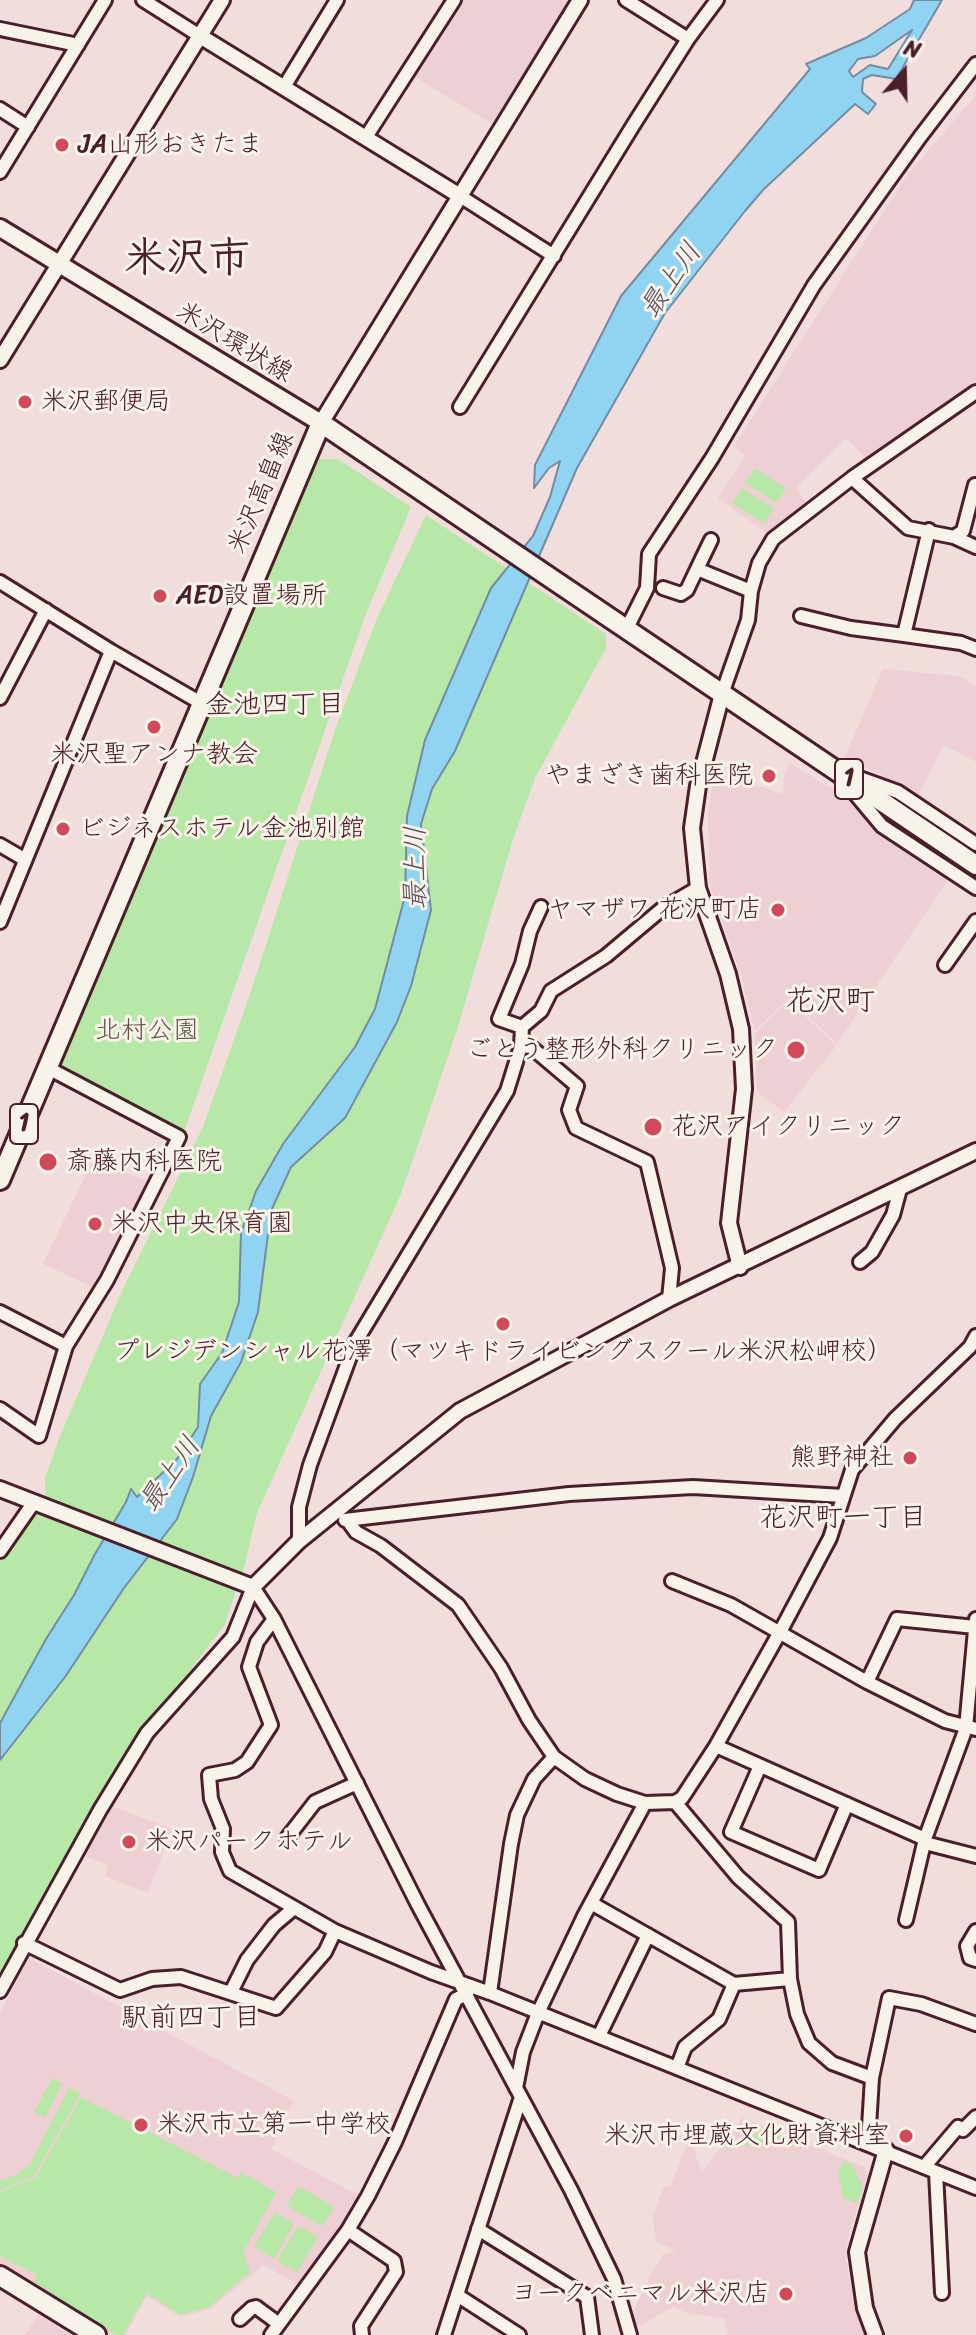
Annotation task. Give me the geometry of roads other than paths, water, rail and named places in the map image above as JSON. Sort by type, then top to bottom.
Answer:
[{"type":"main road","name":"米沢環状線","points":[[0,228],[321,423]]},
{"type":"main road","name":"米沢高畠線","points":[[0,1180],[321,423],[976,865]]},
{"type":"main road","points":[[0,2276],[96,2335]]},
{"type":"street","points":[[0,172],[105,0]]},
{"type":"street","points":[[143,0],[554,256]]},
{"type":"street","points":[[0,360],[222,0]]},
{"type":"street","points":[[284,87],[337,0]]},
{"type":"street","points":[[366,137],[454,0]]},
{"type":"street","points":[[321,423],[580,0]]},
{"type":"street","points":[[626,0],[688,39]]},
{"type":"street","points":[[460,407],[688,39],[717,0]]},
{"type":"street","points":[[0,29],[78,45]]},
{"type":"street","points":[[619,626],[647,588],[649,554],[712,458],[814,285],[976,64]]},
{"type":"street","points":[[0,109],[28,127]]},
{"type":"street","points":[[740,1267],[729,1223],[744,1089],[741,1029],[728,974],[698,888],[692,828],[698,786],[722,694],[748,620],[751,591],[759,563],[773,539],[852,478],[976,392]]},
{"type":"street","points":[[852,478],[908,528],[929,530],[976,547]]},
{"type":"street","points":[[954,537],[963,531],[975,485]]},
{"type":"street","points":[[904,635],[929,530]]},
{"type":"street","points":[[663,588],[681,594],[687,590],[711,540]]},
{"type":"street","points":[[697,569],[751,591]]},
{"type":"street","points":[[0,582],[201,703]]},
{"type":"street","points":[[0,698],[46,610]]},
{"type":"street","points":[[801,616],[851,628],[961,643],[976,649]]},
{"type":"street","points":[[0,922],[111,651]]},
{"type":"street","points":[[836,771],[898,792],[976,844]]},
{"type":"street","points":[[836,771],[882,826],[976,888]]},
{"type":"street","points":[[0,845],[24,859]]},
{"type":"street","points":[[299,1541],[299,1507],[310,1465],[355,1343],[507,1091],[521,1046],[522,1027],[541,1011],[551,991],[606,956],[662,909],[698,888]]},
{"type":"street","points":[[522,1027],[499,1019],[541,907]]},
{"type":"street","points":[[945,965],[976,921]]},
{"type":"street","points":[[521,1046],[531,1047],[577,1086],[569,1110],[576,1128],[647,1162],[672,1268],[669,1299]]},
{"type":"street","points":[[0,1409],[39,1436],[66,1346],[107,1280],[179,1137],[48,1068]]},
{"type":"street","points":[[0,1991],[24,1943],[147,1733],[233,1637],[253,1587],[299,1541],[460,1411],[669,1299],[976,1151]]},
{"type":"street","points":[[860,1262],[872,1252],[893,1215],[900,1189]]},
{"type":"street","points":[[0,1312],[66,1346]]},
{"type":"street","points":[[348,1521],[356,1532],[381,1546],[458,1605],[486,1643],[529,1720],[554,1757],[585,1779],[645,1803],[675,1802],[682,1798],[716,1746],[780,1632],[830,1538],[852,1470],[895,1419],[970,1347],[976,1336]]},
{"type":"street","points":[[330,1516],[348,1521],[569,1494],[693,1487],[843,1496]]},
{"type":"street","points":[[0,1489],[253,1587],[274,1619],[418,1905],[571,2190],[614,2279],[630,2335]]},
{"type":"street","points":[[0,1551],[34,1502]]},
{"type":"street","points":[[672,1581],[705,1593],[945,1721],[971,1728]]},
{"type":"street","points":[[274,1619],[257,1642],[249,1667],[271,1725],[247,1762],[235,1770],[209,1775],[211,1799],[223,1829],[222,1852],[230,1871],[335,1931],[464,1988],[490,1993],[976,2188]]},
{"type":"street","points":[[867,1682],[897,1619],[975,1627]]},
{"type":"street","points":[[906,1920],[925,1841],[971,1728],[976,1619]]},
{"type":"street","points":[[716,1746],[925,1841],[976,1856]]},
{"type":"street","points":[[490,1993],[517,1815],[534,1779],[554,1757]]},
{"type":"street","points":[[760,1766],[731,1832],[819,1870],[847,1804]]},
{"type":"street","points":[[287,1838],[315,1802],[357,1783]]},
{"type":"street","points":[[675,1802],[738,1877],[788,1922],[790,1979],[797,2014],[809,2043],[832,2063],[872,2078]]},
{"type":"street","points":[[444,2335],[518,2093],[523,2052],[538,2013],[591,1903],[645,1803]]},
{"type":"street","points":[[591,1903],[734,1984],[790,1979]]},
{"type":"street","points":[[231,1992],[247,1960],[274,1925],[293,1909]]},
{"type":"street","points":[[24,1943],[120,1990],[152,1979],[181,1977],[276,2008],[325,1952],[335,1931]]},
{"type":"street","points":[[976,1931],[967,1946],[970,1958],[976,1960]]},
{"type":"street","points":[[599,2036],[648,1935]]},
{"type":"street","points":[[677,2068],[685,2047],[719,2019],[734,1984]]},
{"type":"street","points":[[240,2319],[256,2307],[275,2330],[348,2230],[395,2142],[456,1999],[464,1988]]},
{"type":"street","points":[[868,2143],[872,2078],[889,1998],[921,2004],[976,2023]]},
{"type":"street","points":[[942,2293],[930,2170],[958,2127],[963,2130],[976,2117]]},
{"type":"street","points":[[875,2335],[865,2308],[857,2252],[886,2150]]},
{"type":"street","points":[[478,2229],[587,2297],[592,2335]]},
{"type":"street","points":[[348,2230],[394,2261],[396,2272],[361,2326],[362,2335]]},
{"type":"street","points":[[457,2295],[519,2335]]},
{"type":"water","name":"最上川","points":[[914,0],[942,0],[896,79],[872,75],[863,79],[862,92],[876,104],[868,114],[855,104],[763,190],[665,313],[577,468],[455,751],[432,789],[421,824],[431,910],[411,986],[397,1022],[345,1118],[291,1167],[271,1211],[258,1312],[241,1362],[211,1416],[177,1519],[124,1588],[65,1677],[0,1760],[0,1723],[131,1489],[137,1497],[177,1459],[198,1427],[200,1384],[222,1353],[239,1302],[241,1233],[256,1191],[283,1144],[355,1047],[375,1009],[405,896],[407,816],[425,740],[491,588],[533,536],[550,497],[560,461],[549,468],[534,488],[535,465],[621,296],[810,69],[806,64],[866,38],[910,9]],"holes":[[[912,30],[888,69],[870,65],[853,77],[849,71],[858,59],[875,56]]]},
{"type":"place","name":"JA山形おきたま","points":[[62,145]]},
{"type":"place","name":"米沢郵便局","points":[[25,402]]},
{"type":"place","name":"AED設置場所","points":[[160,596]]},
{"type":"place","name":"米沢聖アンナ教会","points":[[154,727]]},
{"type":"place","name":"やまざき歯科医院","points":[[769,776]]},
{"type":"place","name":"ビジネスホテル金池別館","points":[[63,829]]},
{"type":"place","name":"ヤマザワ 花沢町店","points":[[778,910]]},
{"type":"place","name":"ごとう整形外科クリニック","points":[[796,1050]]},
{"type":"place","name":"花沢アイクリニック","points":[[653,1127]]},
{"type":"place","name":"斎藤内科医院","points":[[48,1162]]},
{"type":"place","name":"米沢中央保育園","points":[[95,1224]]},
{"type":"place","name":"プレジデンシャル花澤（マツキドライビングスクール米沢松岬校）","points":[[503,1324]]},
{"type":"place","name":"熊野神社","points":[[910,1458]]},
{"type":"place","name":"米沢パークホテル","points":[[129,1842]]},
{"type":"place","name":"米沢市立第一中学校","points":[[141,2125]]},
{"type":"place","name":"米沢市埋蔵文化財資料室","points":[[906,2136]]},
{"type":"place","name":"ヨークベニマル米沢店","points":[[786,2294]]},
{"type":"district","name":"米沢市","points":[[187,260]]},
{"type":"district","name":"金池四丁目","points":[[275,706]]},
{"type":"district","name":"花沢町","points":[[830,1002]]},
{"type":"district","name":"花沢町一丁目","points":[[843,1519]]},
{"type":"district","name":"駅前四丁目","points":[[191,2019]]},
{"type":"park label","name":"北村公園","points":[[147,1031]]}]
